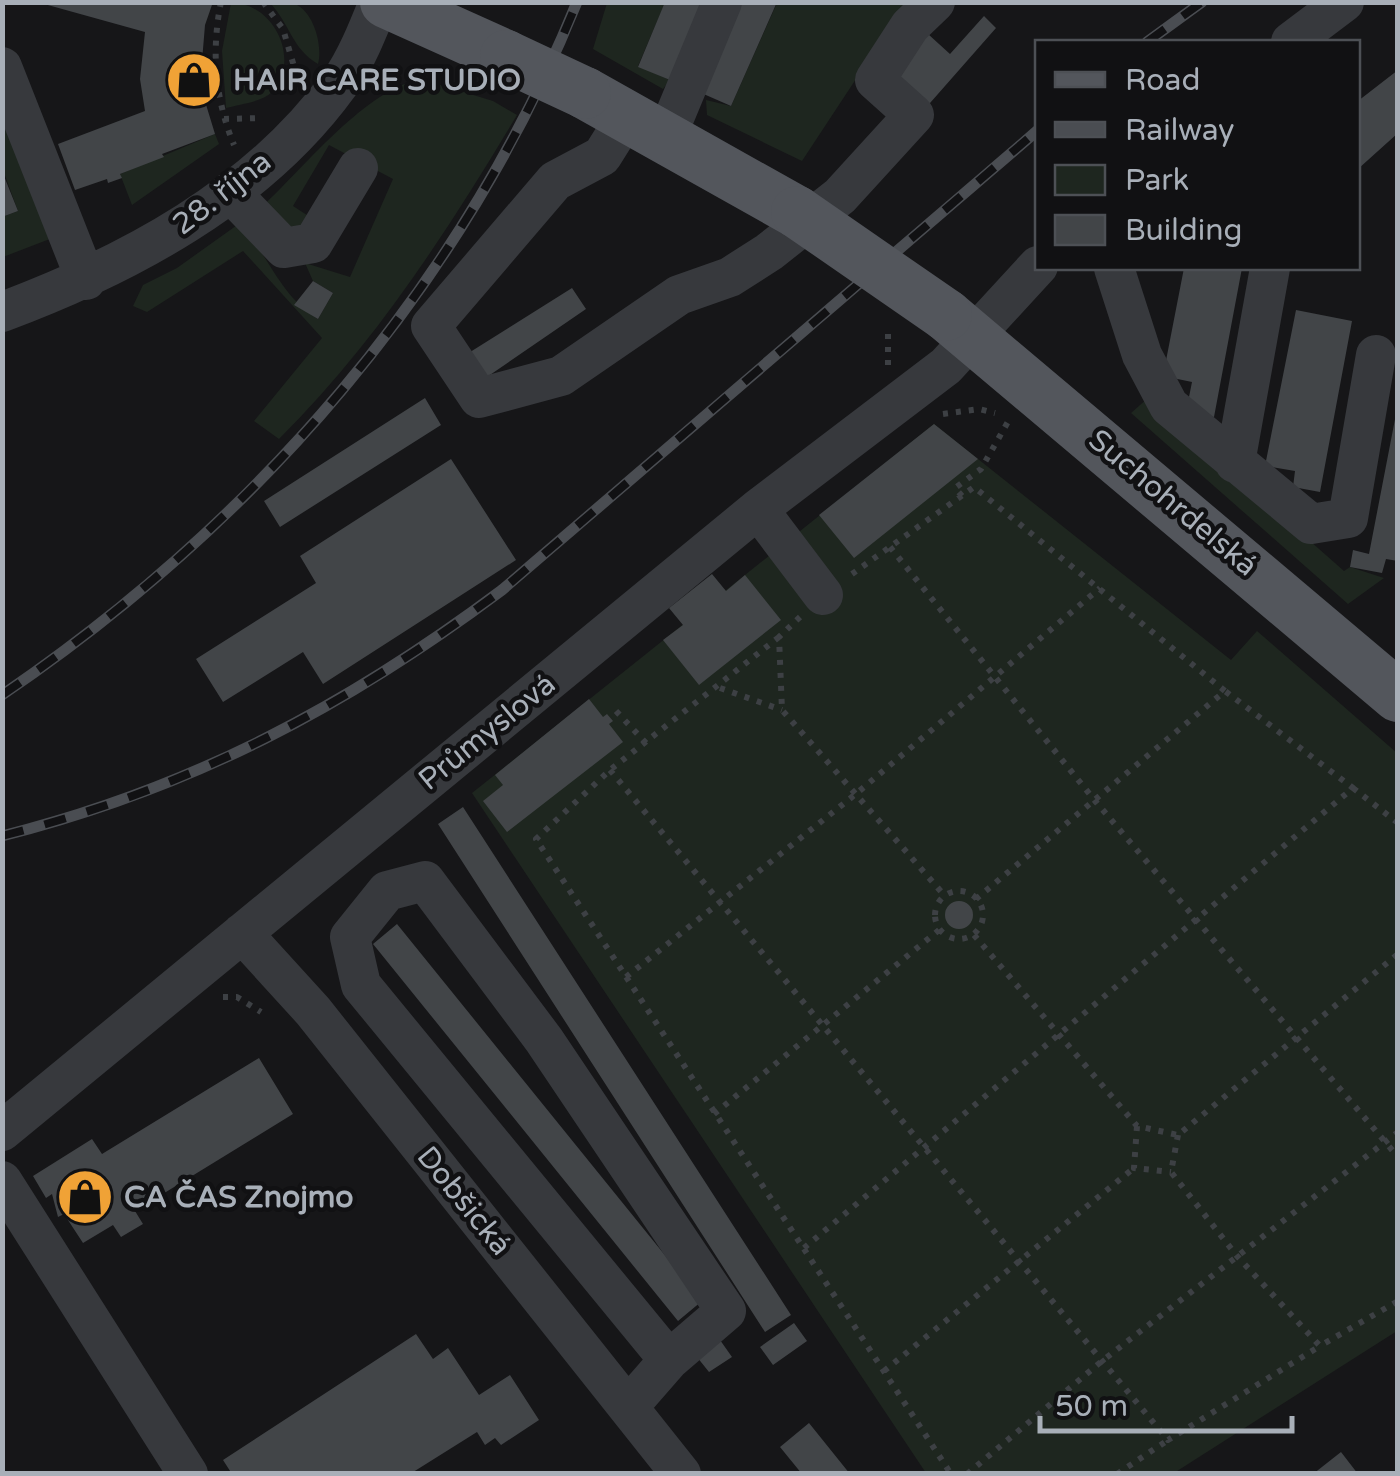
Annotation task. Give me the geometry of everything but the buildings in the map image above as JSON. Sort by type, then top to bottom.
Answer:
[{"type":"main road","name":"Suchohrdelská","points":[[383,2],[440,14],[506,56],[626,116],[798,212],[960,326],[1398,696]]},
{"type":"street","name":"28. října","points":[[2,312],[86,280],[161,240],[225,174],[288,141],[340,84],[383,2]]},
{"type":"street","points":[[722,2],[626,116],[602,156],[555,182],[431,326],[478,398],[561,376],[679,295],[730,276],[769,252],[840,196],[914,115],[875,80],[910,26],[935,2]]},
{"type":"street","points":[[1294,40],[1344,2]]},
{"type":"street","points":[[2,68],[86,280]]},
{"type":"street","points":[[225,174],[284,248],[313,243],[358,168]]},
{"type":"street","name":"Průmyslová","points":[[2,1132],[758,509],[946,366],[960,326],[1035,268]]},
{"type":"street","points":[[1115,270],[1142,355],[1168,406],[1312,524],[1348,518],[1376,355]]},
{"type":"street","points":[[1235,462],[1270,270]]},
{"type":"street","points":[[758,509],[823,595]]},
{"type":"street","points":[[628,1406],[669,1360],[726,1311],[544,1040],[425,881],[387,891],[350,937],[361,985],[669,1360]]},
{"type":"street","name":"Dobšická","points":[[242,933],[313,1011],[681,1474]]},
{"type":"street","points":[[2,1181],[188,1474]]},
{"type":"path","points":[[222,2],[215,67],[224,120],[234,146]]},
{"type":"path","points":[[262,2],[283,29],[298,81],[285,96]]},
{"type":"path","points":[[374,92],[407,74],[442,76]]},
{"type":"path","points":[[253,129],[272,110]]},
{"type":"path","points":[[224,120],[264,118]]},
{"type":"path","points":[[225,174],[234,146],[243,139]]},
{"type":"path","points":[[927,424],[940,414],[979,409],[1010,417]]},
{"type":"path","points":[[950,1474],[536,839],[610,770],[719,688],[823,595],[974,487],[1398,824]]},
{"type":"path","points":[[890,547],[1096,802],[1398,1157]]},
{"type":"path","points":[[626,977],[996,678],[1100,588]]},
{"type":"path","points":[[779,637],[782,710]]},
{"type":"path","points":[[719,688],[782,710],[944,896]]},
{"type":"path","points":[[976,898],[1226,690]]},
{"type":"path","points":[[616,712],[646,744]]},
{"type":"path","points":[[610,770],[1168,1440]]},
{"type":"path","points":[[804,1248],[1353,788]]},
{"type":"path","points":[[961,891],[976,898],[982,921],[974,935],[955,940],[939,930],[935,912],[944,896],[961,891]]},
{"type":"path","points":[[714,1114],[939,930]]},
{"type":"path","points":[[974,935],[1137,1126],[1178,1134]]},
{"type":"path","points":[[1171,1172],[1178,1134],[1398,954]]},
{"type":"path","points":[[214,997],[237,998],[272,1019]]},
{"type":"path","points":[[1134,1168],[1137,1126]]},
{"type":"path","points":[[968,1474],[1102,1360],[1398,1132]]},
{"type":"path","points":[[884,1371],[1134,1168],[1171,1172],[1237,1256],[1320,1346]]},
{"type":"path","points":[[1117,1474],[1320,1346],[1398,1302]]},
{"type":"green space","points":[[231,3],[246,5],[270,22],[283,49],[284,64],[281,79],[272,92],[226,108],[222,51]]},
{"type":"green space","points":[[270,3],[292,3],[307,14],[318,39],[318,64],[302,51]]},
{"type":"green space","points":[[607,3],[665,3],[638,66],[670,80],[663,89],[593,49]]},
{"type":"green space","points":[[777,3],[906,3],[802,161],[707,115],[706,100],[731,106]]},
{"type":"green space","points":[[421,79],[493,101],[517,115],[464,201],[378,325],[279,439],[254,421],[322,338],[243,251],[147,312],[133,306],[143,285],[177,268],[240,223],[284,287],[318,319],[333,293],[313,281],[305,263],[350,277],[393,179],[329,145],[293,206],[313,219],[292,230],[266,203],[359,113],[400,86]]},
{"type":"green space","points":[[3,95],[55,237],[3,257],[2,217],[18,211],[3,170]]},
{"type":"green space","points":[[215,134],[219,144],[132,205],[120,174]]},
{"type":"green space","points":[[1148,398],[1344,571],[1350,567],[1384,578],[1348,604],[1131,413]]},
{"type":"green space","points":[[934,424],[1231,660],[1257,631],[1397,753],[1397,1331],[1174,1473],[926,1473],[472,793]]},
{"type":"railway","points":[[2,695],[95,627],[183,554],[265,475],[341,391],[411,301],[474,207],[529,107],[577,2]]},
{"type":"railway","points":[[1150,40],[1202,2]]},
{"type":"railway","points":[[2,836],[138,794],[203,768],[326,706],[444,632],[502,590],[1035,133]]},
{"type":"place","name":"HAIR CARE STUDIO","points":[[194,80]]},
{"type":"place","name":"CA ČAS Znojmo","points":[[85,1197]]}]
